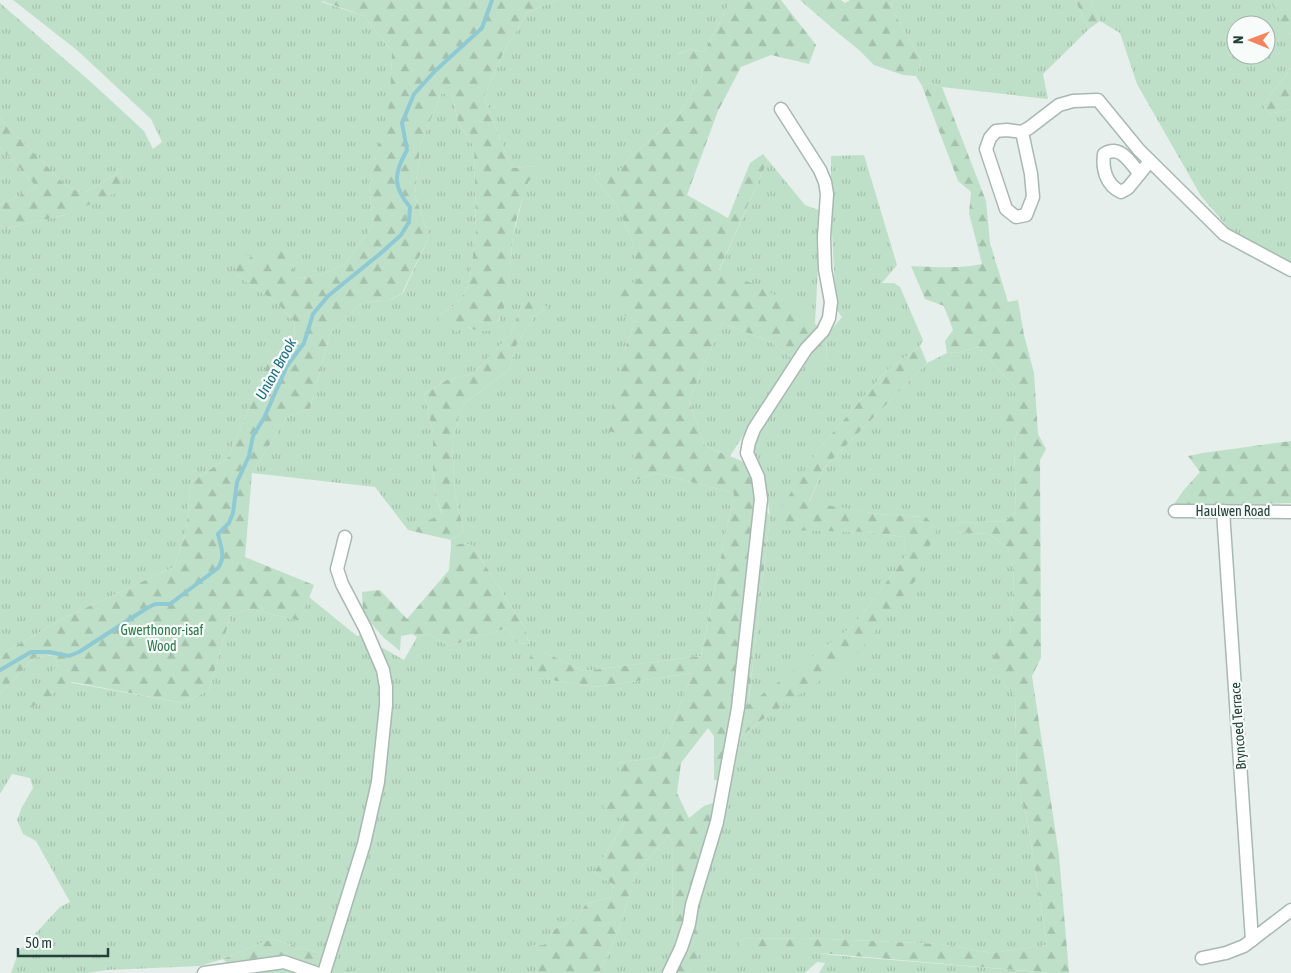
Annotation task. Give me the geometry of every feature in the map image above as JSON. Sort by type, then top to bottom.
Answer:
[{"type":"street","points":[[1022,132],[1031,174],[1033,197],[1026,215],[1016,217],[1006,209],[986,149],[990,138],[996,131],[1022,132],[1059,105],[1073,101],[1098,100],[1150,161],[1224,234],[1291,270]]},
{"type":"street","points":[[669,973],[681,948],[689,924],[692,905],[717,822],[738,708],[761,499],[758,477],[747,453],[749,442],[754,429],[806,349],[823,331],[829,318],[831,302],[825,269],[824,237],[827,194],[825,182],[820,170],[781,109]]},
{"type":"street","points":[[1139,173],[1150,161]]},
{"type":"street","name":"Haulwen Road","points":[[1175,511],[1291,512]]},
{"type":"street","name":"Bryncoed Terrace","points":[[1223,511],[1252,940]]},
{"type":"street","points":[[324,973],[364,844],[376,791],[386,705],[386,687],[383,670],[365,628],[336,570],[345,536]]},
{"type":"street","points":[[1202,958],[1226,953],[1244,946],[1291,910]]},
{"type":"street","points":[[204,973],[284,962],[316,973]]},
{"type":"green space","points":[[13,0],[322,0],[322,2],[364,16],[392,52],[391,101],[369,184],[373,225],[345,264],[323,274],[296,279],[266,269],[237,275],[277,303],[294,321],[295,338],[270,357],[228,458],[191,482],[186,532],[174,567],[66,617],[7,651],[0,658],[0,226],[7,228],[65,215],[125,169],[84,193],[66,186],[0,118],[0,3],[144,131],[153,149],[162,142],[151,119],[78,51]]},
{"type":"green space","name":"Gwerthonor-isaf Wood","points":[[322,0],[557,0],[528,12],[504,51],[484,96],[509,163],[513,168],[536,166],[537,176],[529,181],[518,216],[513,237],[508,287],[503,310],[491,331],[477,331],[468,327],[456,332],[439,323],[438,316],[457,304],[469,285],[476,231],[474,147],[458,122],[452,94],[441,94],[420,146],[415,195],[429,237],[402,293],[388,301],[363,302],[330,333],[310,409],[287,417],[252,473],[245,557],[314,585],[300,621],[251,609],[231,614],[209,690],[183,703],[72,682],[30,708],[30,701],[35,690],[43,679],[58,666],[54,655],[35,657],[0,694],[0,658],[7,651],[66,617],[174,567],[186,532],[191,482],[228,458],[270,357],[295,338],[294,321],[277,303],[237,275],[232,258],[238,253],[249,255],[266,269],[266,250],[287,249],[296,279],[323,274],[345,264],[373,225],[369,184],[390,101],[392,52],[364,16]]},
{"type":"green space","points":[[557,0],[731,0],[704,52],[690,49],[678,54],[702,67],[703,74],[679,115],[629,158],[619,172],[602,172],[593,177],[616,204],[631,237],[641,278],[636,319],[623,354],[633,436],[633,481],[656,473],[734,493],[701,656],[584,671],[542,651],[538,678],[596,687],[693,673],[659,757],[619,763],[625,821],[594,873],[613,884],[611,897],[586,904],[576,919],[555,929],[544,945],[530,946],[538,973],[354,973],[333,962],[381,791],[380,650],[383,648],[404,660],[417,637],[428,634],[449,646],[507,628],[517,643],[529,644],[525,628],[473,546],[464,543],[451,546],[451,540],[464,531],[455,495],[452,442],[462,405],[509,370],[517,344],[534,317],[547,307],[523,302],[510,335],[474,373],[447,380],[424,394],[433,432],[435,494],[442,515],[408,530],[375,487],[252,473],[287,417],[310,409],[330,333],[363,302],[388,301],[403,293],[429,237],[415,195],[420,146],[441,94],[452,94],[458,122],[474,147],[476,231],[469,285],[457,304],[438,316],[477,331],[499,321],[508,288],[513,236],[524,193],[536,166],[513,168],[509,163],[484,96],[504,51],[528,12]]},
{"type":"green space","points":[[731,0],[781,0],[816,45],[809,64],[771,55],[741,67],[718,111],[687,195],[728,218],[750,163],[763,154],[768,160],[719,270],[756,285],[803,310],[826,336],[827,357],[803,367],[771,342],[722,323],[689,400],[705,446],[744,462],[770,517],[748,705],[854,625],[906,556],[904,537],[867,532],[779,530],[780,510],[817,451],[885,372],[920,346],[927,363],[824,468],[809,502],[878,514],[926,517],[937,529],[915,581],[854,658],[741,736],[731,782],[714,780],[714,736],[708,728],[681,763],[677,793],[689,818],[704,806],[728,798],[693,918],[708,936],[688,973],[674,973],[677,941],[672,928],[673,843],[668,836],[636,873],[618,932],[599,973],[538,973],[529,946],[544,945],[555,929],[576,919],[586,904],[611,897],[613,884],[594,873],[625,821],[603,807],[603,790],[618,785],[619,763],[659,757],[693,673],[596,687],[538,678],[529,662],[532,650],[542,651],[584,671],[701,656],[734,493],[656,473],[633,481],[633,436],[607,431],[623,354],[636,319],[620,314],[615,303],[615,294],[640,278],[631,237],[616,204],[593,177],[602,172],[619,172],[629,158],[679,115],[703,74],[702,67],[677,55],[690,49],[704,52]]},
{"type":"green space","points":[[800,0],[841,0],[845,3],[850,0],[894,0],[891,4],[897,18],[921,60],[916,76],[903,75],[874,65]]},
{"type":"green space","points":[[894,0],[1075,0],[1089,29],[1043,74],[1048,99],[942,87],[931,83],[922,86],[916,76],[921,60],[897,18],[891,4]]},
{"type":"green space","points":[[1075,0],[1091,0],[1100,21],[1089,29]]},
{"type":"green space","points":[[1091,0],[1273,0],[1273,4],[1291,39],[1291,68],[1263,105],[1269,114],[1291,109],[1291,266],[1230,230],[1201,196],[1137,84],[1120,33],[1100,21]]},
{"type":"green space","points":[[1273,0],[1291,0],[1291,39],[1272,4]]},
{"type":"green space","points":[[1291,68],[1291,109],[1269,114],[1263,105]]},
{"type":"green space","points":[[931,83],[942,87],[986,201],[990,243],[1008,302],[1018,300],[1024,335],[1034,373],[1038,434],[1046,449],[1040,460],[1041,658],[1032,676],[1059,855],[1069,973],[1050,973],[738,946],[740,939],[801,938],[941,944],[991,953],[1047,945],[1027,818],[1017,783],[1015,696],[998,677],[992,658],[1010,636],[1014,576],[1008,548],[989,534],[954,532],[956,523],[1006,521],[1016,512],[1014,448],[1017,430],[997,422],[998,412],[1015,407],[1016,388],[978,347],[947,353],[945,341],[953,330],[944,306],[925,299],[911,266],[956,267],[982,264],[969,213],[971,192],[958,181],[922,86]]},
{"type":"green space","points":[[0,118],[66,186],[84,193],[125,169],[121,191],[65,215],[7,228],[0,226],[0,205],[37,187],[0,147]]},
{"type":"green space","points":[[0,147],[37,187],[0,205]]},
{"type":"green space","points":[[864,155],[897,265],[882,283],[894,283],[900,287],[923,340],[920,346],[885,372],[817,451],[779,529],[867,532],[904,537],[906,556],[854,625],[748,706],[770,517],[766,488],[753,455],[752,444],[758,430],[800,365],[827,357],[826,336],[842,317],[836,309],[831,212],[831,156]]},
{"type":"green space","points":[[768,160],[805,205],[821,211],[815,324],[802,310],[719,271]]},
{"type":"green space","points":[[539,301],[547,307],[534,317],[517,344],[509,370],[462,405],[452,442],[455,495],[464,531],[451,540],[408,530],[442,514],[435,494],[433,432],[424,394],[447,380],[474,373],[510,335],[523,302]]},
{"type":"green space","points":[[722,323],[771,342],[793,359],[730,456],[705,446],[689,400]]},
{"type":"green space","points":[[978,347],[1016,388],[1017,430],[1014,448],[1016,512],[1006,521],[956,523],[955,532],[989,534],[1008,548],[1014,576],[1010,636],[998,677],[1015,696],[1017,783],[1027,818],[1047,945],[991,953],[941,944],[801,938],[740,939],[831,955],[1050,973],[819,973],[825,963],[817,962],[805,973],[688,973],[707,936],[693,919],[728,798],[741,736],[766,717],[915,581],[926,517],[878,514],[809,503],[824,468],[927,363],[947,353]]},
{"type":"green space","points":[[1291,441],[1291,503],[1172,507],[1200,472],[1188,456]]},
{"type":"green space","points":[[464,543],[473,546],[525,628],[529,644],[517,643],[507,628],[449,646],[428,634],[417,637],[412,634],[401,636],[400,651],[383,637],[363,614],[362,592],[380,590],[407,619],[449,570],[451,546]]},
{"type":"green space","points":[[309,597],[357,636],[364,634],[380,670],[383,701],[377,769],[353,868],[326,958],[316,952],[272,939],[223,959],[200,966],[107,970],[87,973],[11,973],[19,951],[60,907],[70,902],[36,841],[23,834],[17,820],[33,788],[30,778],[12,774],[0,794],[0,694],[35,657],[54,655],[58,666],[45,678],[183,703],[209,690],[231,614],[251,609],[300,621]]},
{"type":"green space","points":[[668,836],[673,843],[672,928],[677,941],[664,973],[599,973],[618,932],[636,873]]},
{"type":"green space","points":[[272,939],[316,952],[354,973],[237,973],[223,959]]},
{"type":"waterway","name":"Union Brook","points":[[0,670],[31,652],[49,652],[69,656],[79,652],[147,608],[155,604],[170,604],[218,568],[222,560],[218,534],[229,523],[233,513],[237,482],[249,456],[253,436],[264,418],[287,366],[304,343],[313,314],[328,296],[401,235],[409,222],[410,207],[400,192],[397,173],[407,150],[402,123],[414,94],[435,71],[482,28],[492,0]]}]
